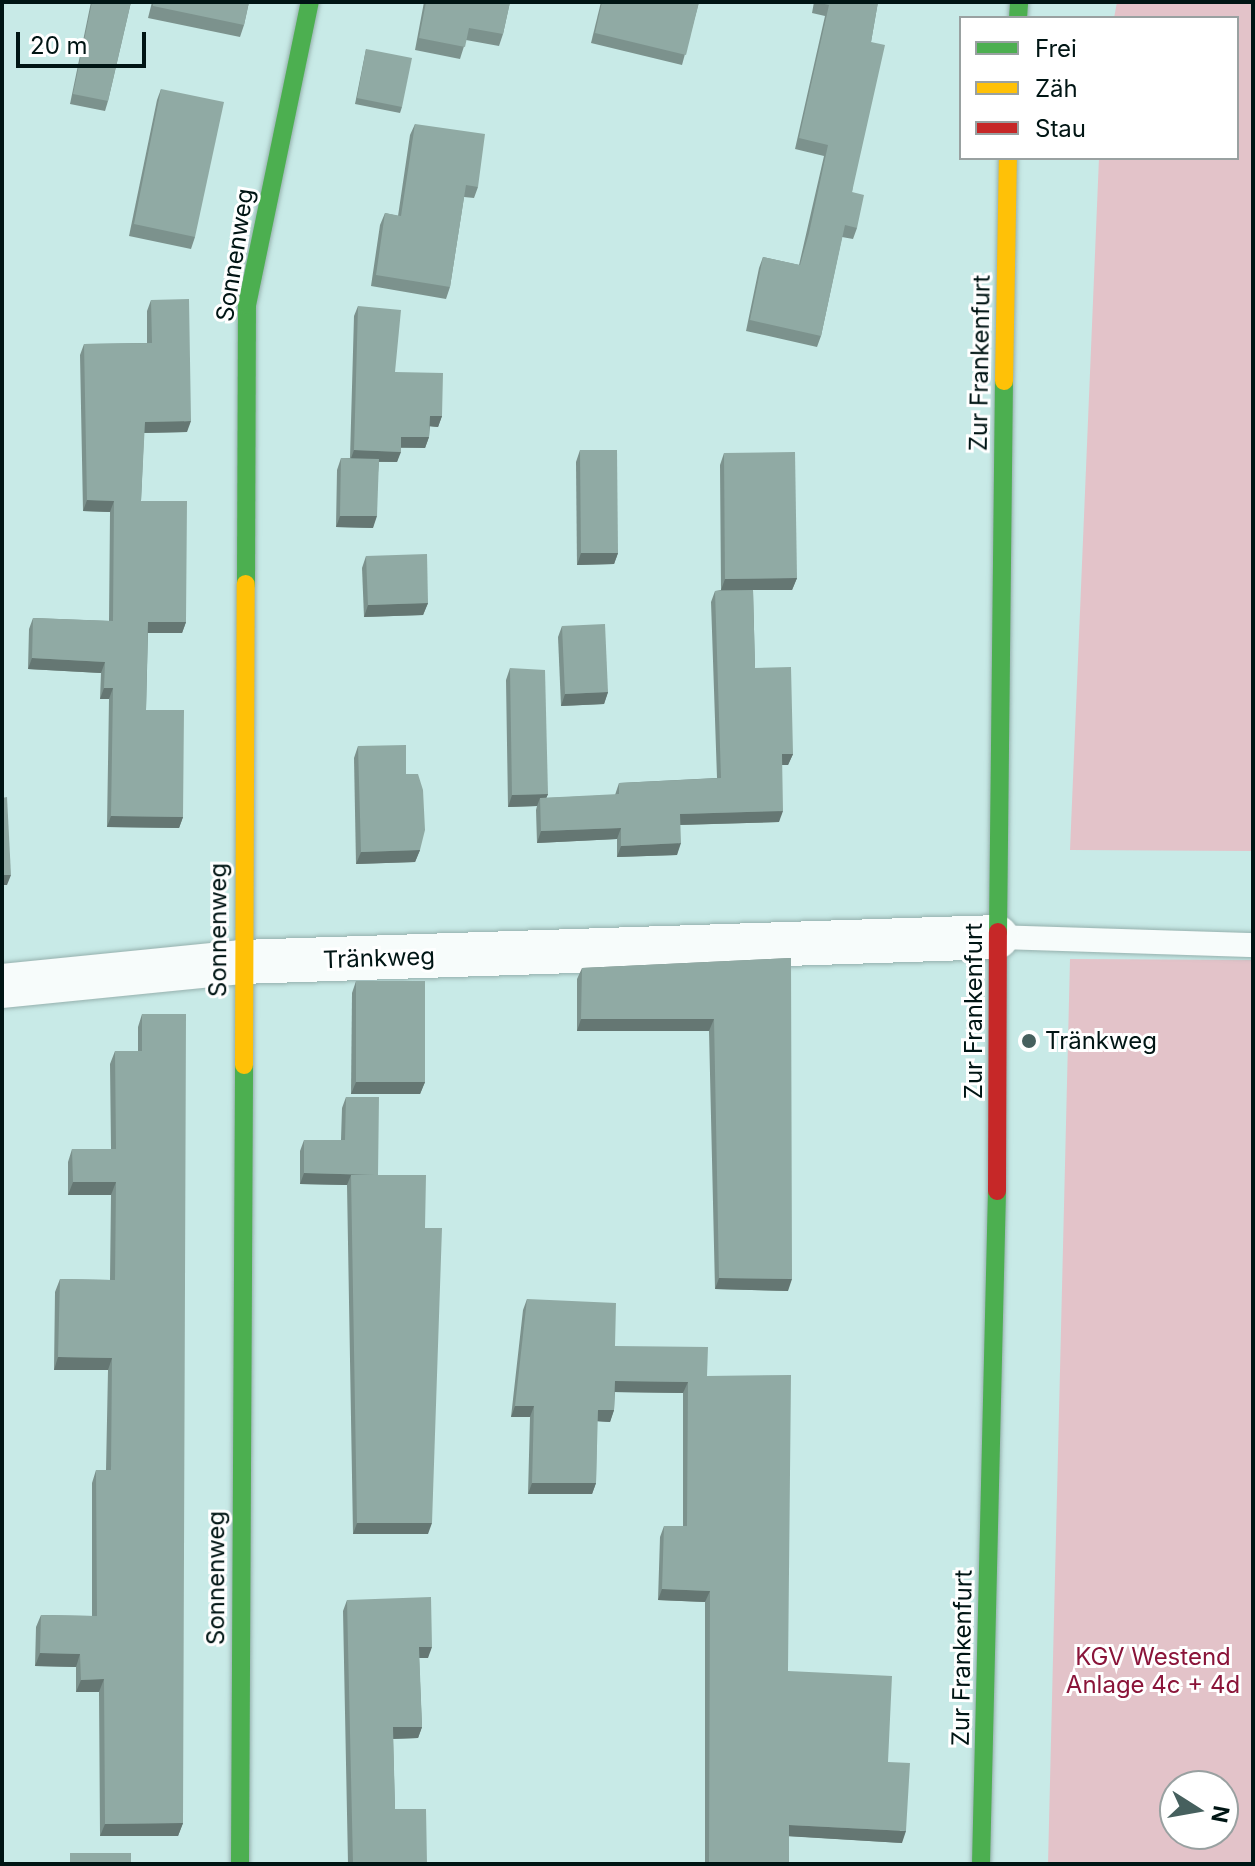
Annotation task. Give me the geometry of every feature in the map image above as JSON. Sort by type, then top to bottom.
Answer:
[{"type":"street","name":"Sonnenweg","points":[[240,1864],[241,962],[247,305],[310,2]]},
{"type":"street","name":"Zur Frankenfurt","points":[[981,1864],[1008,160]]},
{"type":"street","name":"Tränkweg","points":[[2,986],[241,962],[997,937]]},
{"type":"lane","points":[[997,937],[1253,945]]},
{"type":"green space","points":[[1117,2],[1253,2],[1253,851],[1070,850],[1099,160],[1239,160],[1239,16],[1114,16]]},
{"type":"green space","name":"KGV Westend Anlage 4c + 4d","points":[[1070,959],[1253,960],[1253,1864],[1048,1864]]},
{"type":"building","points":[[92,2],[131,2],[108,101],[73,94]]},
{"type":"building","points":[[153,2],[249,2],[244,25],[153,6]]},
{"type":"building","points":[[426,2],[510,2],[503,34],[469,28],[465,47],[419,38]]},
{"type":"building","points":[[602,2],[699,2],[686,55],[595,33]]},
{"type":"building","points":[[816,2],[878,2],[871,42],[885,45],[852,192],[864,195],[857,228],[845,225],[821,336],[750,320],[763,257],[800,265],[828,145],[799,138],[829,5]]},
{"type":"building","points":[[366,49],[412,58],[402,107],[357,98]]},
{"type":"building","points":[[161,89],[224,102],[195,237],[134,224]]},
{"type":"building","points":[[415,124],[485,134],[478,187],[466,185],[450,287],[376,275],[385,213],[401,216]]},
{"type":"building","points":[[189,299],[191,421],[145,422],[141,501],[187,501],[186,622],[148,622],[146,710],[184,710],[183,817],[111,816],[113,688],[104,688],[105,662],[32,658],[33,618],[113,621],[114,501],[87,500],[84,344],[152,343],[151,300]]},
{"type":"building","points":[[358,306],[401,310],[395,372],[443,373],[442,416],[430,416],[429,437],[401,437],[401,452],[354,450]]},
{"type":"building","points":[[580,450],[617,450],[618,553],[581,553]]},
{"type":"building","points":[[795,452],[797,578],[725,579],[724,453]]},
{"type":"building","points":[[341,458],[379,459],[377,516],[340,516]]},
{"type":"building","points":[[427,554],[428,603],[368,605],[366,556]]},
{"type":"building","points":[[753,590],[755,668],[791,667],[793,754],[782,754],[783,811],[680,814],[681,843],[621,846],[621,828],[541,831],[540,798],[619,794],[619,783],[721,778],[715,591]]},
{"type":"building","points":[[605,624],[608,692],[565,694],[562,626]]},
{"type":"building","points":[[510,668],[545,670],[548,794],[512,795]]},
{"type":"building","points":[[406,745],[406,774],[418,774],[423,790],[425,830],[420,850],[361,852],[358,746]]},
{"type":"building","points":[[7,797],[11,875],[2,875],[2,798]]},
{"type":"building","points":[[791,958],[792,1279],[719,1278],[714,1019],[581,1019],[582,968]]},
{"type":"building","points":[[356,981],[425,981],[425,1082],[356,1082]]},
{"type":"building","points":[[142,1014],[186,1014],[183,1823],[105,1824],[104,1679],[81,1680],[80,1654],[40,1653],[41,1615],[97,1616],[96,1470],[111,1470],[112,1358],[58,1357],[60,1279],[115,1280],[116,1182],[73,1182],[72,1149],[116,1149],[115,1051],[142,1051]]},
{"type":"building","points":[[346,1097],[379,1097],[378,1175],[426,1175],[425,1228],[442,1228],[432,1523],[357,1523],[351,1175],[375,1175],[304,1173],[304,1140],[345,1140]]},
{"type":"building","points":[[527,1299],[616,1303],[615,1346],[708,1347],[707,1376],[791,1375],[788,1671],[892,1676],[888,1762],[910,1763],[906,1831],[789,1825],[789,1864],[709,1864],[710,1591],[662,1589],[664,1526],[687,1526],[688,1382],[615,1381],[614,1410],[598,1410],[596,1483],[532,1483],[534,1406],[515,1406]]},
{"type":"building","points":[[431,1597],[432,1647],[419,1647],[422,1727],[393,1727],[395,1809],[426,1809],[427,1864],[353,1864],[347,1600]]},
{"type":"building","points":[[70,1853],[131,1853],[131,1864],[70,1864]]},
{"type":"traffic: fast","points":[[246,584],[247,305],[310,2]]},
{"type":"traffic: fast","points":[[1018,16],[1019,2]]},
{"type":"traffic: fast","points":[[998,932],[1004,381]]},
{"type":"traffic: fast","points":[[240,1864],[244,1065]]},
{"type":"traffic: fast","points":[[981,1864],[997,1191]]},
{"type":"traffic: slow","points":[[1004,381],[1008,160]]},
{"type":"traffic: slow","points":[[244,1065],[246,584]]},
{"type":"traffic: jam","points":[[997,1191],[998,932]]},
{"type":"place","name":"Tränkweg","points":[[1029,1041]]}]
